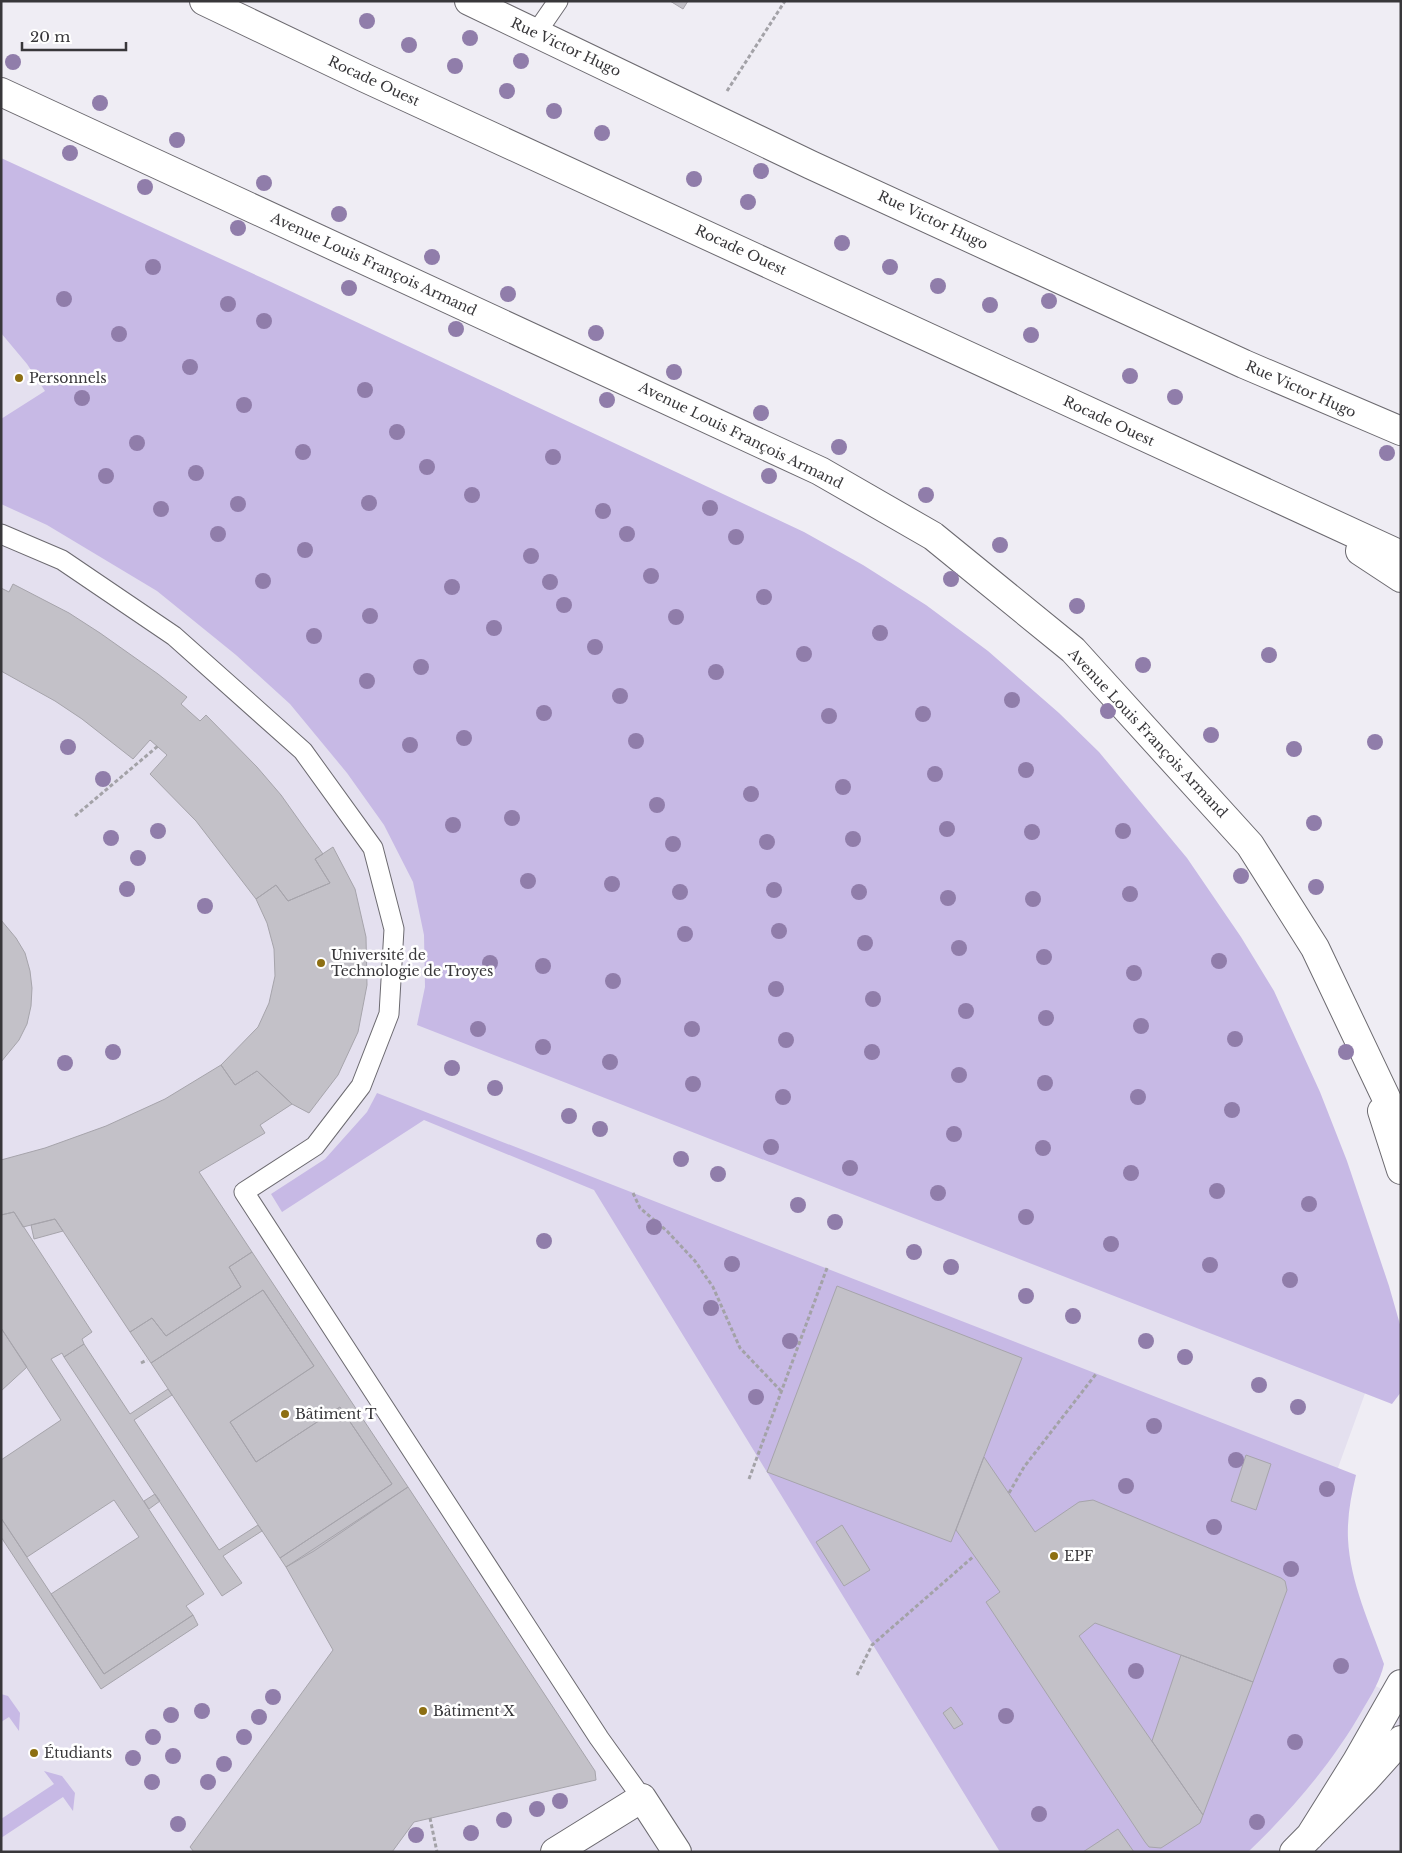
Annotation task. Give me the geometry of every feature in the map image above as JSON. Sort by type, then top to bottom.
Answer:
[{"type":"street","name":"Rocade Ouest","points":[[204,1],[365,78],[1401,555]]},
{"type":"street","name":"Rue Victor Hugo","points":[[469,1],[811,165],[1244,364],[1401,430]]},
{"type":"street","name":"Avenue Louis François Armand","points":[[1,92],[820,470],[933,536],[1073,650],[1250,845],[1315,948],[1366,1059],[1401,1129]]},
{"type":"street","name":"Rocade Ouest","points":[[1279,499],[1401,578]]},
{"type":"street","name":"Avenue Louis François Armand","points":[[1366,1059],[1401,1170]]},
{"type":"street","points":[[1302,1844],[1357,1761],[1401,1684]]},
{"type":"street","points":[[1302,1844],[1365,1780],[1401,1740]]},
{"type":"street","points":[[555,1852],[642,1798],[677,1852]]},
{"type":"lane","points":[[536,33],[558,1]]},
{"type":"lane","points":[[1,534],[62,560],[174,636],[303,752],[373,848],[394,929],[389,1014],[361,1086],[315,1146],[244,1192],[588,1722],[642,1798]]},
{"type":"path","points":[[710,116],[785,1]]},
{"type":"path","points":[[75,816],[158,746]]},
{"type":"path","points":[[633,1193],[640,1208],[695,1260],[712,1287],[740,1348],[781,1391]]},
{"type":"path","points":[[749,1479],[827,1268]]},
{"type":"path","points":[[141,1363],[146,1360]]},
{"type":"path","points":[[1009,1493],[1024,1467],[1096,1374]]},
{"type":"path","points":[[857,1675],[872,1645],[974,1556]]},
{"type":"path","points":[[430,1818],[437,1852]]},
{"type":"shaded area","points":[[1,158],[271,282],[804,532],[863,565],[926,605],[988,651],[1059,713],[1099,752],[1187,858],[1241,937],[1274,991],[1320,1092],[1347,1161],[1389,1286],[1401,1328],[1401,1392],[1392,1404],[417,1025],[425,987],[424,935],[413,882],[384,825],[347,773],[290,704],[236,655],[157,591],[47,525],[1,504],[1,419],[45,391],[27,364],[1,333]]},
{"type":"shaded area","points":[[1,183],[1379,1355],[1323,1509],[1356,1676],[1401,1699],[1401,1852],[1,1852]]},
{"type":"shaded area","name":"EPF","points":[[377,1093],[1356,1475],[1351,1499],[1348,1531],[1352,1571],[1384,1664],[1373,1693],[1339,1748],[1311,1785],[1248,1852],[1000,1852],[594,1190],[424,1120],[282,1212],[271,1194],[325,1159],[367,1112]]},
{"type":"shaded area","points":[[1,1694],[8,1696],[20,1713],[19,1731],[9,1717],[1,1722]]},
{"type":"shaded area","points":[[44,1771],[62,1776],[75,1793],[73,1811],[63,1797],[1,1838],[1,1819],[54,1784]]},
{"type":"building","points":[[670,1],[688,1],[683,9]]},
{"type":"building","points":[[13,584],[69,613],[100,633],[187,697],[181,704],[200,721],[206,715],[257,767],[281,795],[323,854],[315,859],[330,883],[288,901],[276,885],[256,899],[196,821],[150,774],[167,755],[150,740],[133,759],[82,719],[55,701],[1,671],[1,588],[9,592]]},
{"type":"building","points":[[333,847],[355,889],[366,937],[367,985],[358,1032],[338,1075],[309,1113],[292,1104],[257,1071],[235,1085],[221,1065],[258,1027],[269,1003],[275,976],[274,949],[267,923],[256,899],[276,885],[288,901],[330,883],[315,859]]},
{"type":"building","points":[[1,920],[16,938],[25,953],[32,988],[27,1024],[19,1040],[1,1062]]},
{"type":"building","points":[[221,1065],[235,1085],[257,1071],[292,1104],[260,1125],[265,1133],[199,1172],[252,1252],[229,1267],[241,1287],[166,1336],[152,1318],[130,1332],[55,1219],[23,1227],[14,1212],[1,1215],[1,1160],[45,1148],[106,1126],[165,1099]]},
{"type":"building","points":[[14,1212],[92,1332],[82,1339],[84,1344],[64,1357],[62,1353],[51,1359],[204,1594],[186,1606],[193,1615],[104,1674],[51,1594],[139,1537],[114,1500],[27,1557],[1,1518],[1,1460],[61,1420],[1,1328],[1,1215]]},
{"type":"building","points":[[55,1219],[63,1231],[34,1239],[31,1225]]},
{"type":"building","name":"Bâtiment T","points":[[252,1252],[408,1487],[314,1551],[286,1567],[280,1558],[392,1484],[340,1407],[256,1462],[230,1422],[314,1366],[263,1290],[151,1363],[130,1332],[152,1318],[166,1336],[241,1287],[229,1267]]},
{"type":"building","points":[[837,1286],[1022,1358],[951,1542],[767,1472]]},
{"type":"building","points":[[263,1290],[314,1366],[230,1422],[256,1462],[340,1407],[392,1484],[280,1558],[151,1363]]},
{"type":"building","points":[[1,1328],[27,1367],[1,1391]]},
{"type":"building","points":[[84,1344],[130,1414],[168,1389],[172,1395],[134,1420],[219,1550],[258,1525],[262,1531],[223,1556],[242,1583],[222,1596],[64,1357]]},
{"type":"building","points":[[1246,1455],[1271,1464],[1256,1510],[1231,1501]]},
{"type":"building","points":[[984,1457],[1035,1532],[1079,1502],[1093,1500],[1285,1581],[1287,1590],[1253,1682],[1095,1623],[1079,1636],[1203,1815],[1200,1823],[1161,1848],[1149,1847],[1145,1842],[986,1602],[1000,1592],[956,1530]]},
{"type":"building","name":"Bâtiment X","points":[[408,1487],[595,1771],[596,1780],[414,1822],[392,1852],[194,1852],[190,1847],[333,1650],[286,1567]]},
{"type":"building","points":[[155,1494],[160,1501],[149,1509],[144,1501]]},
{"type":"building","points":[[1,1518],[104,1674],[193,1615],[198,1625],[101,1689],[1,1537]]},
{"type":"building","points":[[842,1525],[870,1570],[844,1586],[816,1542]]},
{"type":"building","points":[[1181,1655],[1253,1682],[1203,1815],[1152,1741]]},
{"type":"building","points":[[951,1707],[963,1724],[954,1729],[943,1713]]},
{"type":"building","points":[[1118,1829],[1134,1852],[1083,1852]]},
{"type":"place","name":"Personnels","points":[[19,378]]},
{"type":"place","name":"Université de Technologie de Troyes","points":[[321,963]]},
{"type":"place","name":"Bâtiment T","points":[[285,1414]]},
{"type":"place","name":"EPF","points":[[1054,1556]]},
{"type":"place","name":"Bâtiment X","points":[[423,1711]]},
{"type":"place","name":"Étudiants","points":[[34,1753]]}]
